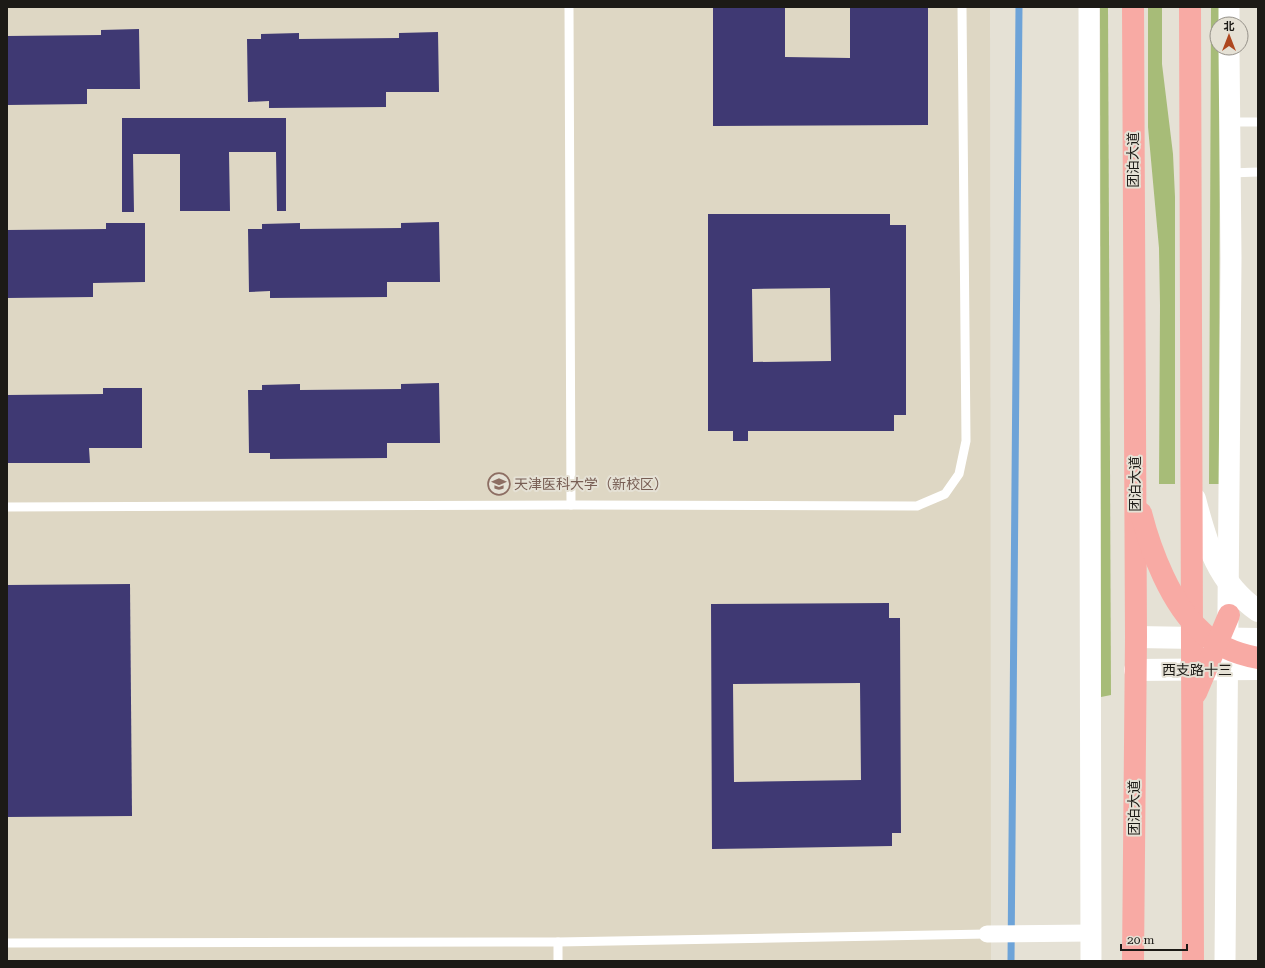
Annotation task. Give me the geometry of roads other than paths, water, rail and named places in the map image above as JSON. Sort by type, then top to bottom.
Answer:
[{"type":"highway","name":"团泊大道","points":[[1133,7],[1136,637],[1133,961]]},
{"type":"highway","points":[[1190,7],[1192,484],[1214,642]]},
{"type":"highway","points":[[1135,485],[1142,515],[1160,570],[1176,599],[1214,642],[1258,658]]},
{"type":"highway","points":[[1193,961],[1192,701],[1199,670],[1229,614]]},
{"type":"main road","points":[[1192,484],[1203,529],[1218,568],[1229,585],[1247,604],[1258,612]]},
{"type":"main road","name":"西支路十三","points":[[1136,637],[1214,642],[1258,639]]},
{"type":"main road","name":"西支路十三","points":[[1214,642],[1258,669]]},
{"type":"main road","name":"西支路十三","points":[[1135,670],[1199,670]]},
{"type":"street","points":[[1090,7],[1091,961]]},
{"type":"street","points":[[1229,56],[1229,614]]},
{"type":"street","points":[[1214,642],[1226,961]]},
{"type":"street","points":[[987,934],[1092,933]]},
{"type":"lane","points":[[569,7],[571,505]]},
{"type":"lane","points":[[7,507],[571,505],[917,506],[944,494],[959,474],[966,441],[962,7]]},
{"type":"lane","points":[[1230,122],[1258,122]]},
{"type":"lane","points":[[1230,172],[1258,172]]},
{"type":"lane","points":[[7,943],[558,942],[987,934]]},
{"type":"lane","points":[[558,942],[558,961]]},
{"type":"waterway","points":[[1011,961],[1019,7]]},
{"type":"place","name":"天津医科大学（新校区）","points":[[499,484]]}]
